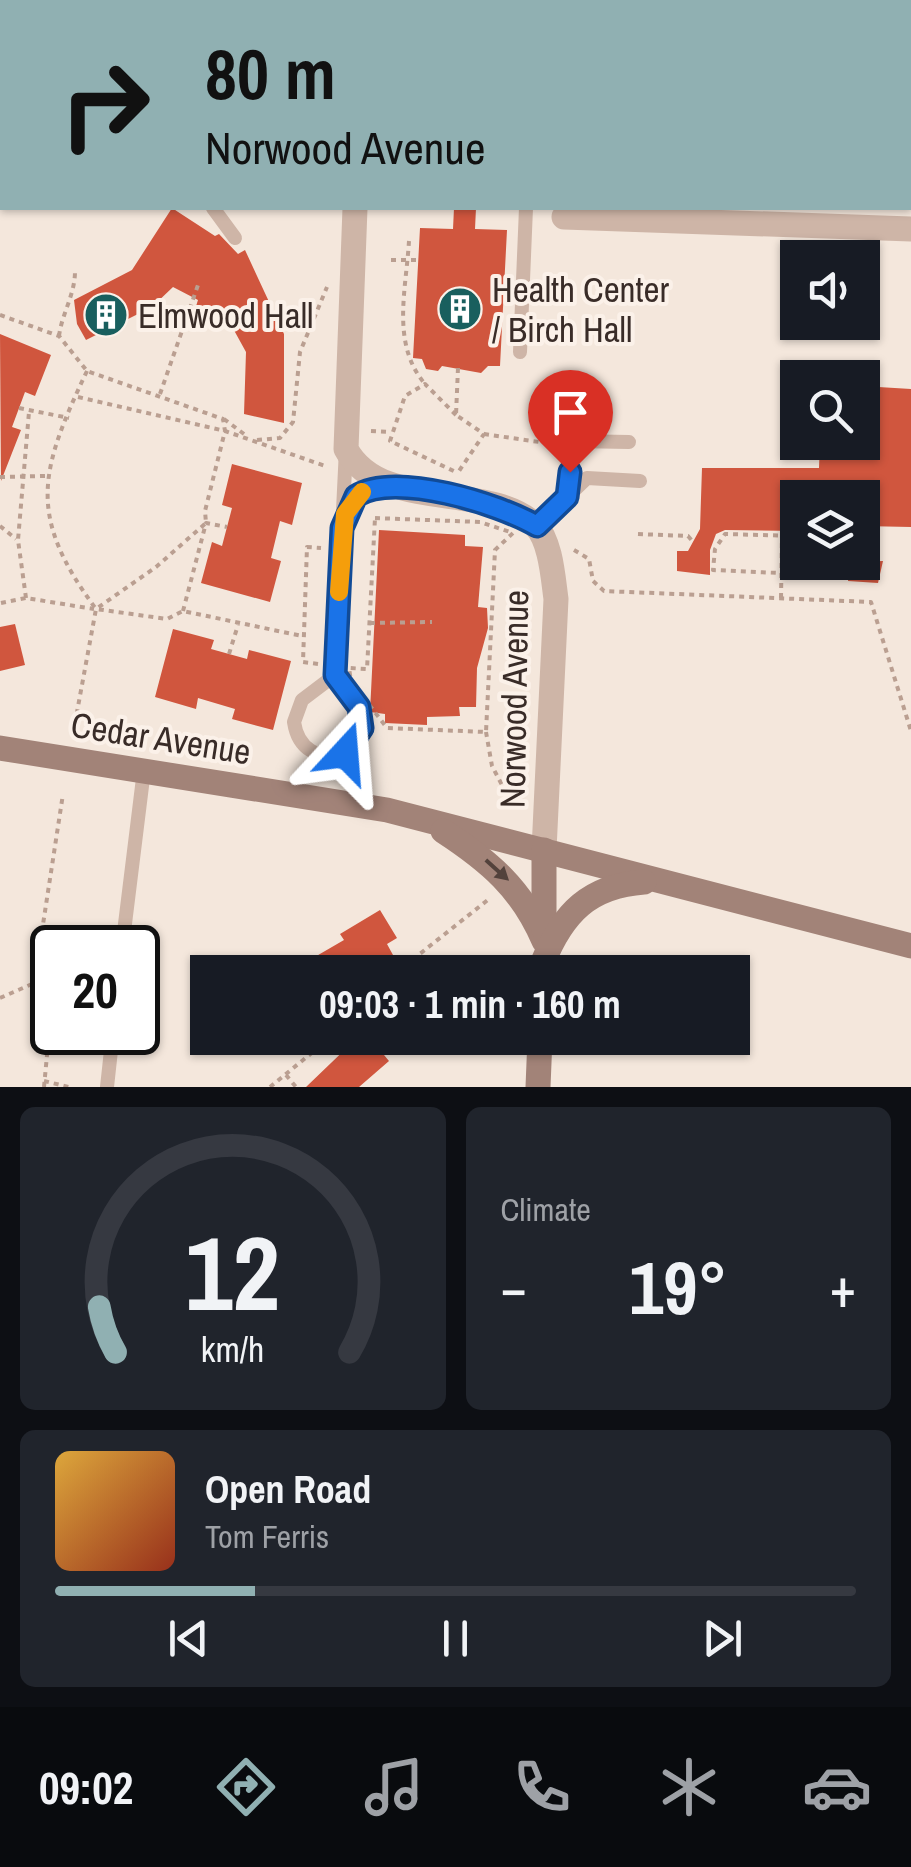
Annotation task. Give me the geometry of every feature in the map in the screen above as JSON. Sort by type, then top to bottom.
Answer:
[{"type":"main road","name":"Cedar Avenue","points":[[0,748],[426,820],[544,850]]},
{"type":"main road","points":[[426,820],[480,855],[509,881],[530,908],[542,955]]},
{"type":"main road","name":"Norwood Avenue","points":[[543,955],[544,850],[906,943]]},
{"type":"main road","points":[[545,955],[567,914],[590,895],[626,883],[658,880]]},
{"type":"main road","points":[[538,1087],[539,1055]]},
{"type":"street","points":[[355,210],[346,449],[362,470],[389,484],[478,502],[537,526]]},
{"type":"street","points":[[564,217],[911,229]]},
{"type":"street","name":"Norwood Avenue","points":[[537,526],[550,561],[556,599],[544,850]]},
{"type":"lane","points":[[215,210],[235,238]]},
{"type":"lane","points":[[520,352],[526,210]]},
{"type":"lane","points":[[567,497],[573,441],[629,442]]},
{"type":"lane","points":[[335,675],[302,700],[294,722],[301,744],[322,756],[345,753],[362,728],[359,707],[335,675],[346,449]]},
{"type":"lane","points":[[537,526],[587,478],[640,481]]},
{"type":"lane","points":[[342,528],[356,496],[389,484]]},
{"type":"lane","points":[[125,925],[144,770]]},
{"type":"lane","points":[[108,1087],[111,1055]]},
{"type":"path","points":[[409,241],[402,341],[412,369],[456,415],[484,434],[572,446]]},
{"type":"path","points":[[391,260],[418,260]]},
{"type":"path","points":[[59,336],[62,316],[75,287],[75,270]]},
{"type":"path","points":[[159,396],[198,285]]},
{"type":"path","points":[[0,316],[59,336],[87,372],[224,418],[255,440],[280,438],[293,422],[300,352],[328,286]]},
{"type":"path","points":[[456,415],[458,368]]},
{"type":"path","points":[[87,372],[45,476],[52,538],[67,570],[96,609]]},
{"type":"path","points":[[426,384],[405,396],[390,441],[474,480]]},
{"type":"path","points":[[77,397],[255,440],[328,467],[327,483]]},
{"type":"path","points":[[19,408],[69,418]]},
{"type":"path","points":[[26,598],[18,540],[29,412]]},
{"type":"path","points":[[184,612],[225,431],[224,418]]},
{"type":"path","points":[[366,430],[390,432]]},
{"type":"path","points":[[458,473],[484,434]]},
{"type":"path","points":[[0,478],[45,476]]},
{"type":"path","points":[[486,732],[387,728],[351,681],[349,668],[367,668],[374,518],[480,522],[513,533],[494,550],[486,732],[492,766],[512,804]]},
{"type":"path","points":[[206,523],[227,527]]},
{"type":"path","points":[[77,712],[96,609],[156,567],[206,523]]},
{"type":"path","points":[[0,526],[18,540]]},
{"type":"path","points":[[780,535],[731,531],[718,541],[714,570],[780,573]]},
{"type":"path","points":[[318,664],[303,662],[307,548],[325,548],[326,532]]},
{"type":"path","points":[[638,534],[688,536],[694,543]]},
{"type":"path","points":[[567,543],[588,559],[593,581],[604,591],[871,602],[911,731]]},
{"type":"path","points":[[781,598],[782,580]]},
{"type":"path","points":[[635,586],[635,594]]},
{"type":"path","points":[[1,603],[26,598],[167,619],[184,612],[304,636]]},
{"type":"path","points":[[370,622],[432,622]]},
{"type":"path","points":[[229,654],[238,625]]},
{"type":"path","points":[[43,925],[63,794]]},
{"type":"path","points":[[418,955],[496,892]]},
{"type":"path","points":[[0,998],[30,985]]},
{"type":"path","points":[[47,1055],[44,1084],[69,1087]]},
{"type":"path","points":[[270,1087],[309,1055]]},
{"type":"path","points":[[286,1074],[296,1087]]},
{"type":"building","name":"Elmwood Hall","points":[[171,210],[215,236],[219,234],[238,254],[245,250],[284,334],[284,423],[244,414],[246,352],[230,323],[191,322],[198,300],[173,287],[152,307],[86,340],[77,324],[74,300],[132,270]]},
{"type":"building","name":"Health Center / Birch Hall","points":[[454,210],[476,210],[475,229],[507,230],[500,366],[488,366],[481,373],[442,366],[438,371],[426,369],[422,359],[413,358],[420,228],[453,229]]},
{"type":"building","points":[[0,334],[51,355],[35,396],[25,392],[12,427],[21,430],[1,481]]},
{"type":"building","points":[[880,387],[911,389],[911,527],[880,526],[880,480],[780,480],[780,531],[725,530],[716,534],[710,550],[710,575],[677,571],[677,551],[688,551],[700,529],[702,468],[819,468],[819,460],[880,460]]},
{"type":"building","points":[[232,464],[302,483],[292,525],[280,521],[271,558],[281,561],[270,602],[201,583],[212,542],[222,546],[232,508],[222,505]]},
{"type":"building","points":[[379,530],[465,535],[465,546],[483,547],[478,607],[487,608],[488,628],[477,668],[476,707],[459,707],[460,716],[427,717],[427,725],[385,723],[385,714],[370,712]]},
{"type":"building","points":[[15,624],[25,665],[0,671],[0,627]]},
{"type":"building","points":[[173,629],[214,640],[211,649],[247,659],[249,650],[291,661],[273,730],[232,719],[235,709],[198,698],[196,709],[155,697]]},
{"type":"building","points":[[380,910],[397,938],[387,944],[393,955],[318,955],[344,940],[340,934]]},
{"type":"building","points":[[339,1055],[384,1055],[389,1061],[359,1087],[306,1087]]},
{"type":"slow traffic","points":[[339,592],[345,514],[362,492]]},
{"type":"place","name":"Health Center / Birch Hall","points":[[460,309]]},
{"type":"place","name":"Elmwood Hall","points":[[106,315]]},
{"type":"route","points":[[345,753],[359,738],[362,728],[359,707],[335,675],[342,528],[356,496],[369,488],[389,484],[478,502],[518,515],[537,526],[567,497],[570,472]]}]
